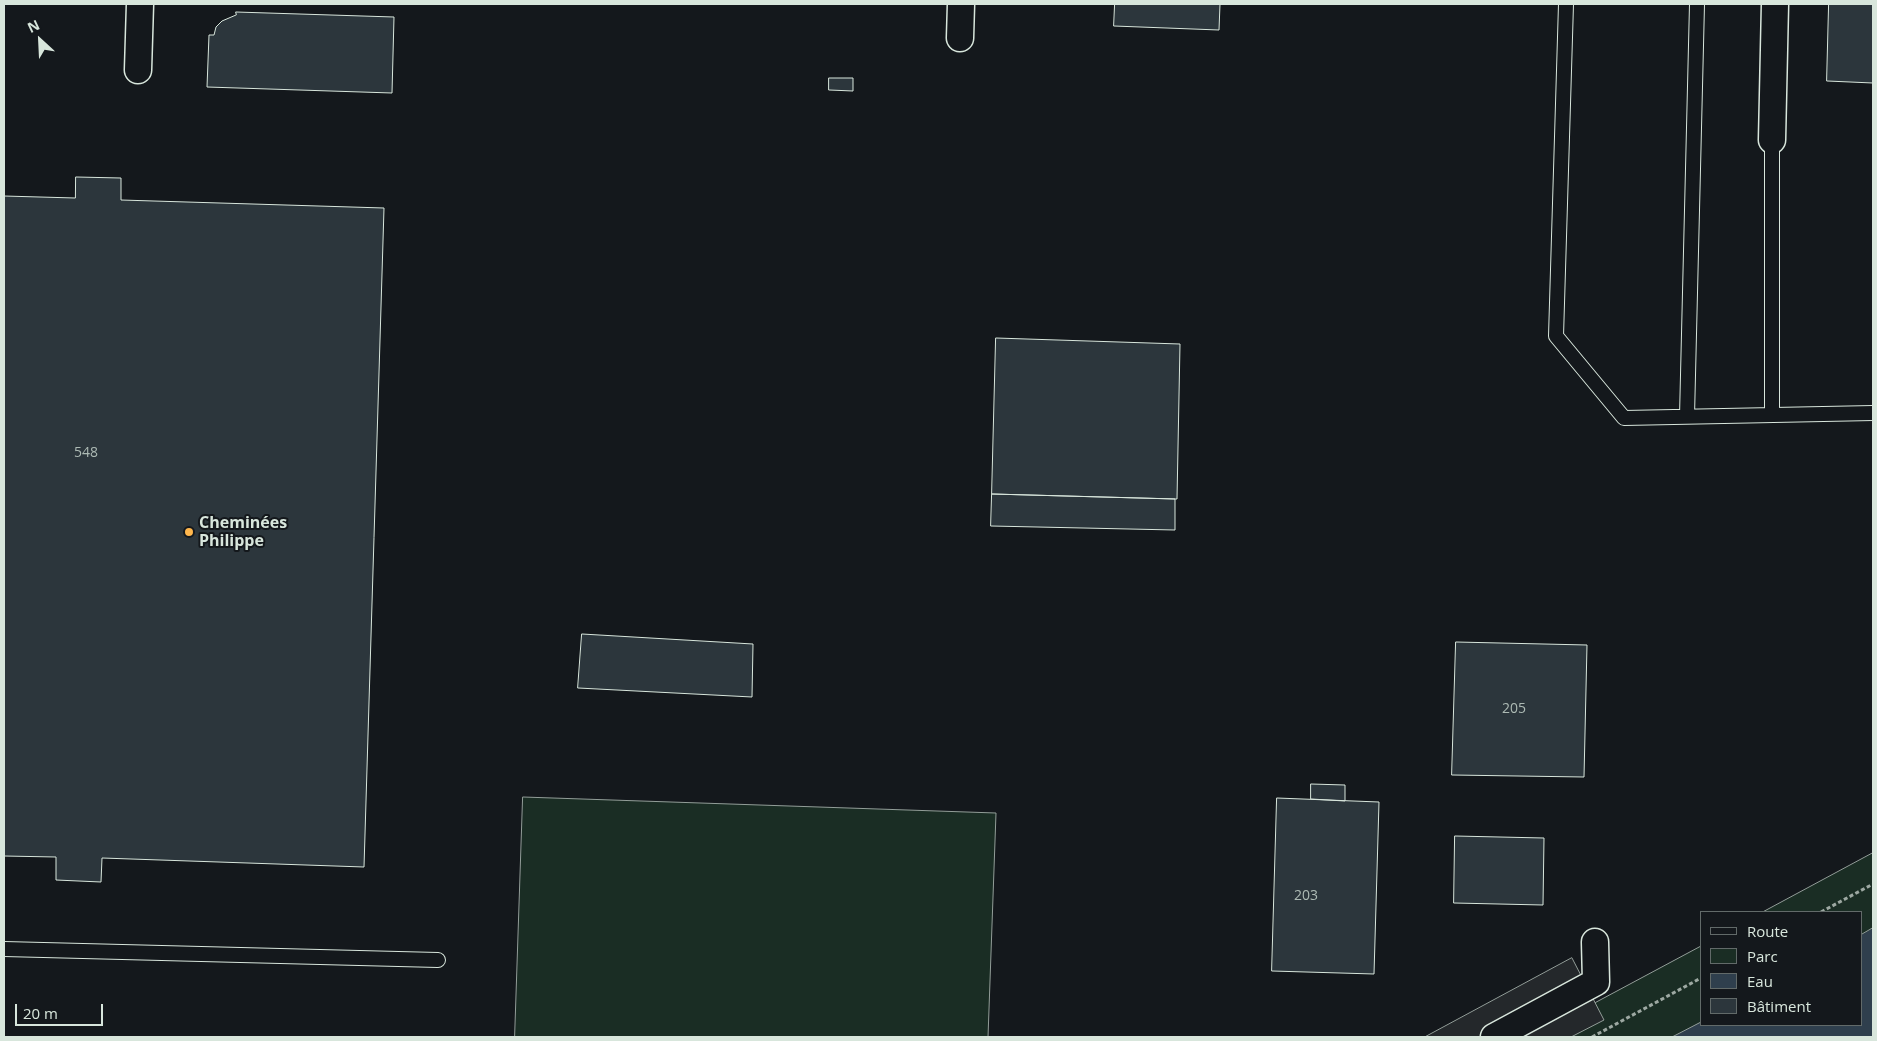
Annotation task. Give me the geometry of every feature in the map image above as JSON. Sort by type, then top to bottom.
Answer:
[{"type":"street","points":[[138,70],[140,4]]},
{"type":"street","points":[[960,38],[961,4]]},
{"type":"street","points":[[1772,140],[1775,4]]},
{"type":"street","points":[[1494,1037],[1596,982],[1595,942]]},
{"type":"lane","points":[[1566,4],[1556,336],[1624,418],[1873,413]]},
{"type":"lane","points":[[1688,416],[1697,4]]},
{"type":"lane","points":[[1772,140],[1772,415]]},
{"type":"lane","points":[[4,949],[438,960]]},
{"type":"path","points":[[1823,911],[1873,884]]},
{"type":"path","points":[[1592,1037],[1700,979]]},
{"type":"green space","points":[[523,797],[996,813],[988,1037],[515,1037]]},
{"type":"green space","points":[[1873,853],[1873,1037],[1531,1037],[1700,947],[1700,1026],[1862,1026],[1862,911],[1765,911]]},
{"type":"shaded area","points":[[1572,958],[1604,1020],[1571,1037],[1425,1037]]},
{"type":"water","points":[[1873,928],[1873,1037],[1672,1037],[1700,1023],[1700,1026],[1862,1026],[1862,934]]},
{"type":"building","points":[[1115,4],[1220,4],[1219,30],[1114,26]]},
{"type":"building","points":[[1829,4],[1873,4],[1873,83],[1827,81]]},
{"type":"building","points":[[236,12],[394,17],[392,93],[207,87],[209,35],[214,35],[216,27],[222,21],[236,15]]},
{"type":"building","points":[[829,78],[853,78],[853,91],[829,90]]},
{"type":"building","name":"Cheminées Philippe","points":[[76,177],[121,178],[121,200],[384,208],[364,867],[102,858],[101,882],[56,880],[56,857],[4,856],[4,196],[75,198]]},
{"type":"building","points":[[996,338],[1180,344],[1177,499],[992,494]]},
{"type":"building","points":[[992,494],[1175,499],[1175,530],[991,526]]},
{"type":"building","points":[[582,634],[753,644],[752,697],[578,688]]},
{"type":"building","points":[[1456,642],[1587,645],[1584,777],[1452,775]]},
{"type":"building","points":[[1311,784],[1345,785],[1345,801],[1311,799]]},
{"type":"building","points":[[1277,798],[1379,802],[1374,974],[1272,971]]},
{"type":"building","points":[[1455,836],[1544,838],[1543,905],[1454,903]]},
{"type":"place","name":"Cheminées Philippe","points":[[189,532]]}]
